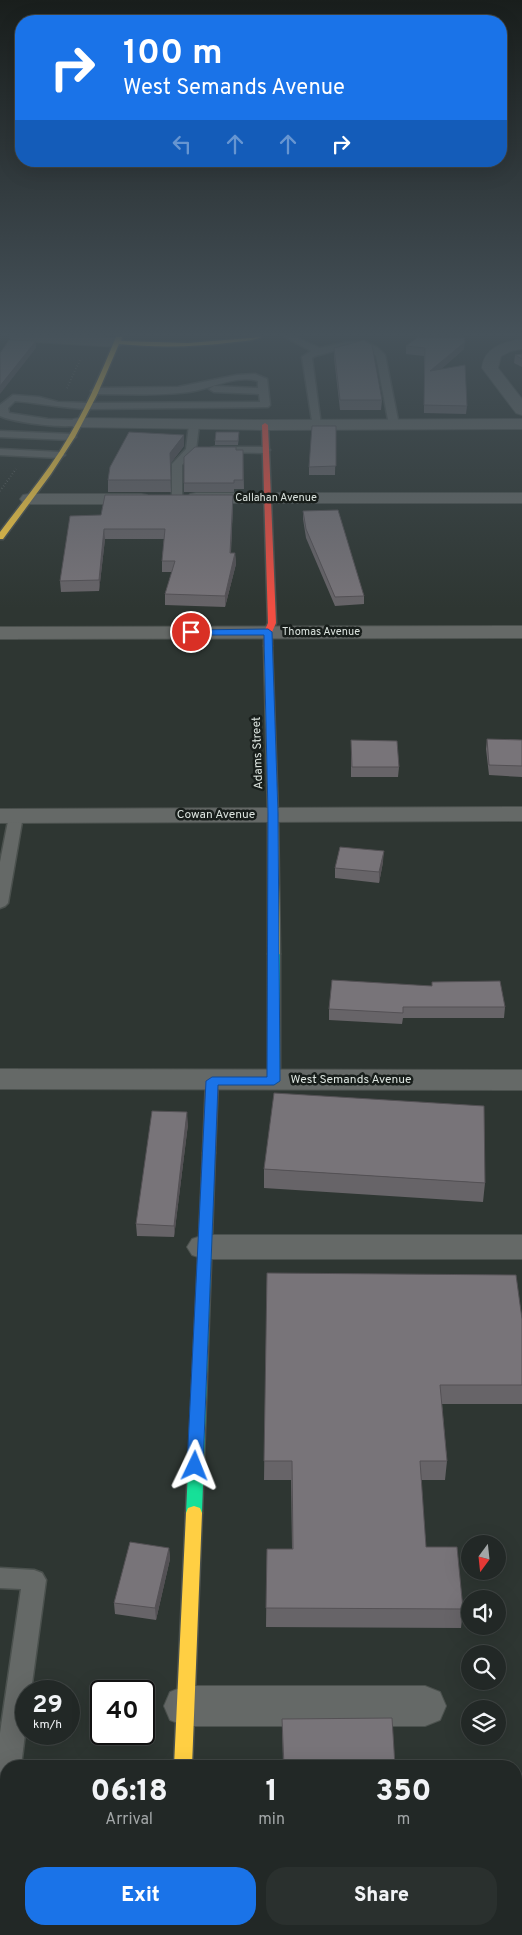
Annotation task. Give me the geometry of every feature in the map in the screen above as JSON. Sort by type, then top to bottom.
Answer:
[{"type":"street","points":[[0,537],[30,499],[76,427]]},
{"type":"street","points":[[75,430],[139,427]]},
{"type":"street","name":"Adams Street","points":[[265,427],[272,623],[268,632],[273,814],[274,1081]]},
{"type":"street","name":"Callahan Avenue","points":[[30,499],[522,498]]},
{"type":"street","name":"Thomas Avenue","points":[[0,632],[522,632]]},
{"type":"street","name":"Cowan Avenue","points":[[8,816],[522,814]]},
{"type":"street","name":"West Semands Avenue","points":[[0,1079],[212,1081],[522,1080]]},
{"type":"street","points":[[184,1760],[212,1081]]},
{"type":"street","points":[[204,1247],[522,1247]]},
{"type":"street","points":[[185,1706],[425,1706]]},
{"type":"lane","points":[[66,427],[75,430]]},
{"type":"lane","points":[[177,498],[177,464],[190,450],[194,427]]},
{"type":"lane","points":[[0,434],[75,430]]},
{"type":"lane","points":[[190,450],[266,450]]},
{"type":"lane","points":[[0,452],[60,455]]},
{"type":"lane","points":[[0,904],[8,816]]},
{"type":"lane","points":[[0,1578],[34,1580],[9,1760]]},
{"type":"building","points":[[312,427],[336,427],[336,466],[309,467]]},
{"type":"building","points":[[129,432],[184,435],[170,453],[171,480],[108,480],[110,467]]},
{"type":"building","points":[[216,432],[239,432],[238,441],[215,441]]},
{"type":"building","points":[[195,447],[236,447],[236,450],[243,450],[243,480],[234,480],[234,483],[184,483],[184,457]]},
{"type":"building","points":[[105,495],[233,495],[230,553],[235,553],[225,596],[165,594],[175,561],[162,561],[165,529],[104,529],[99,580],[60,581],[70,516],[101,515]]},
{"type":"building","points":[[338,510],[364,596],[335,597],[306,529],[303,511]]},
{"type":"building","points":[[487,739],[522,740],[522,766],[489,765]]},
{"type":"building","points":[[351,740],[397,741],[399,767],[352,767]]},
{"type":"building","points":[[340,847],[384,851],[379,872],[335,868]]},
{"type":"building","points":[[332,980],[432,986],[432,982],[500,981],[505,1007],[403,1007],[403,1013],[329,1009]]},
{"type":"building","points":[[274,1093],[484,1106],[485,1183],[264,1169]]},
{"type":"building","points":[[152,1111],[187,1112],[174,1226],[136,1224]]},
{"type":"building","points":[[267,1273],[516,1275],[522,1319],[522,1385],[440,1385],[447,1461],[420,1461],[426,1547],[457,1547],[461,1609],[266,1608],[267,1549],[293,1549],[292,1461],[264,1461]]},
{"type":"building","points":[[130,1542],[169,1548],[155,1608],[114,1603]]},
{"type":"building","points":[[392,1718],[395,1760],[284,1760],[282,1719]]},
{"type":"traffic: fast","points":[[274,954],[274,1081]]},
{"type":"traffic: fast","points":[[194,1513],[209,1153]]},
{"type":"traffic: slow","points":[[0,537],[49,473],[78,427]]},
{"type":"traffic: slow","points":[[268,646],[273,814],[274,954]]},
{"type":"traffic: slow","points":[[183,1760],[194,1513]]},
{"type":"traffic: jam","points":[[265,427],[272,623],[268,632],[268,646]]},
{"type":"traffic: jam","points":[[209,1153],[212,1081]]},
{"type":"route","points":[[191,632],[268,632],[273,814],[274,1081],[212,1081],[195,1466]]}]
